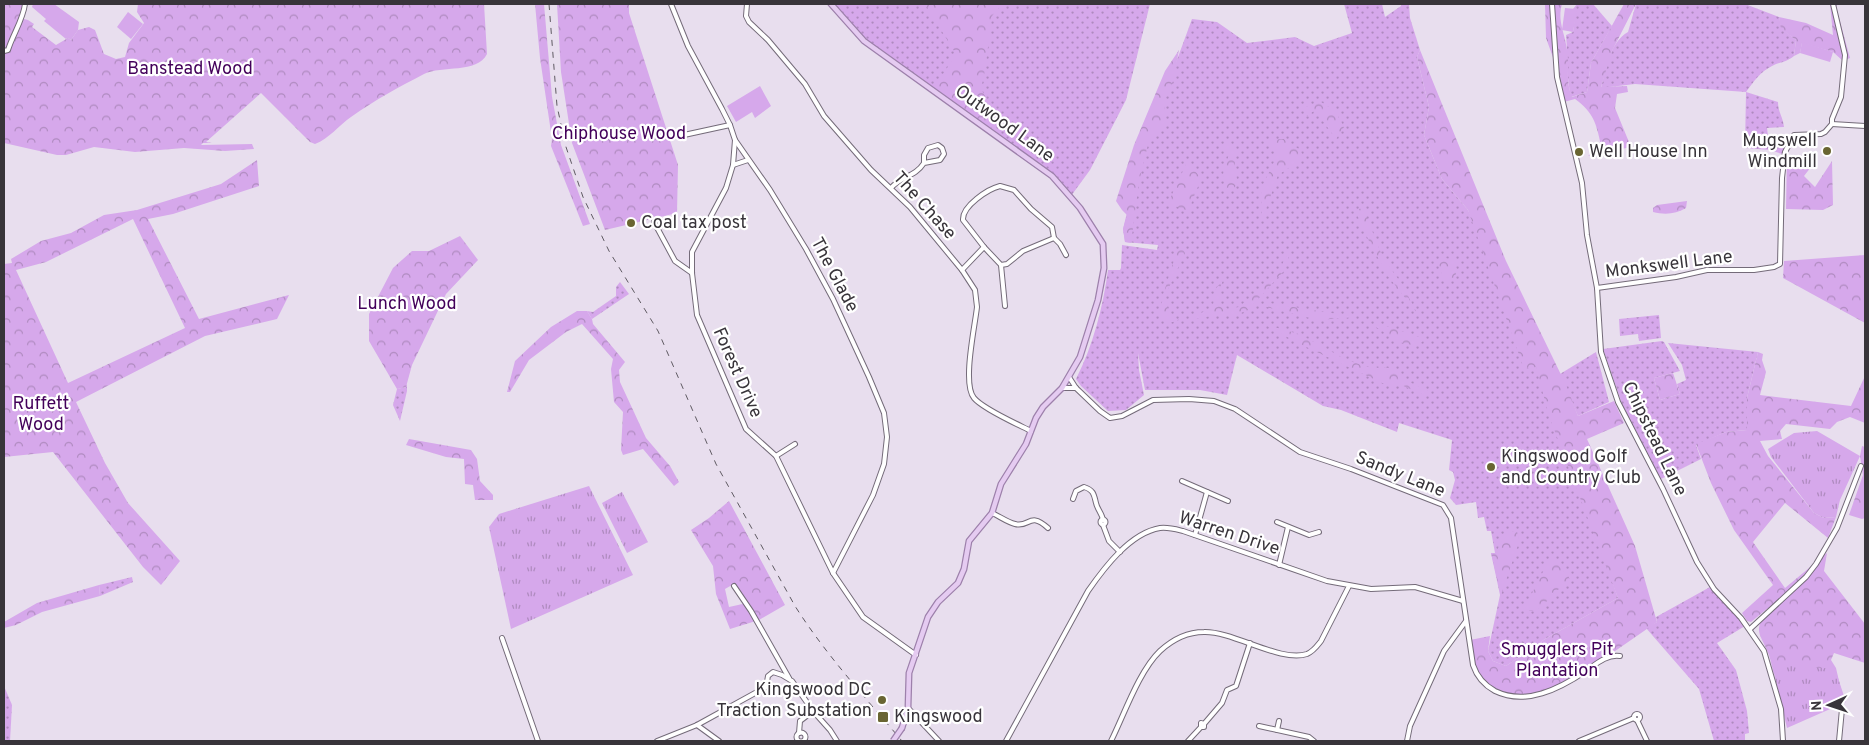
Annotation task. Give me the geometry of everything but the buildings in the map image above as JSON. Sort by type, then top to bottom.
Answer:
[{"type":"main road","name":"Outwood Lane","points":[[831,4],[864,41],[990,130],[1058,182],[1080,208],[1103,244],[1104,268],[1102,286],[1085,344],[1070,377],[1039,412],[1016,461],[1001,484],[992,513]]},
{"type":"main road","points":[[893,741],[902,728],[908,708],[909,673],[932,609],[958,583],[964,569],[969,541],[992,513]]},
{"type":"street","points":[[4,51],[8,48],[24,12],[25,4]]},
{"type":"street","name":"The Glade","points":[[671,4],[688,46],[730,125],[734,140],[770,190],[806,249],[851,336],[884,413],[887,437],[884,464],[873,495],[833,573]]},
{"type":"street","name":"The Chase","points":[[747,4],[746,16],[749,22],[768,40],[806,84],[824,116],[872,170],[910,208],[973,285],[977,302],[968,378],[969,391],[978,403],[1031,431]]},
{"type":"street","name":"Chipstead Lane","points":[[1552,4],[1557,77],[1582,183],[1587,234],[1597,288],[1601,352],[1618,402],[1663,488],[1700,568],[1714,589],[1750,629],[1768,659],[1781,709],[1783,741]]},
{"type":"street","points":[[1833,4],[1845,55],[1841,97],[1832,118],[1832,124],[1865,126]]},
{"type":"street","name":"Monkswell Lane","points":[[1597,288],[1676,277],[1707,270],[1754,270],[1774,267],[1780,264],[1782,178],[1785,152],[1794,135],[1821,134],[1832,124]]},
{"type":"street","points":[[684,135],[730,125]]},
{"type":"street","name":"Forest Drive","points":[[734,140],[733,165],[726,188],[692,252],[692,273],[698,315],[746,429],[776,456],[833,573],[863,617],[916,655]]},
{"type":"street","points":[[891,188],[901,179],[915,174],[924,163],[926,150],[935,146],[942,148],[944,154],[940,160],[924,163]]},
{"type":"street","points":[[733,165],[748,160]]},
{"type":"street","points":[[1005,306],[1001,265],[964,223],[963,217],[966,211],[979,198],[989,190],[1000,186],[1014,190],[1053,229],[1054,238],[1066,255]]},
{"type":"street","points":[[654,222],[675,261],[692,273]]},
{"type":"street","points":[[1001,265],[1007,264],[1023,251],[1054,238]]},
{"type":"street","points":[[962,270],[984,247]]},
{"type":"street","name":"Sandy Lane","points":[[1070,377],[1076,388],[1110,418],[1122,416],[1153,400],[1202,399],[1228,405],[1300,452],[1439,503],[1446,508],[1450,518],[1473,665],[1480,680],[1489,687],[1516,697],[1534,696],[1562,685],[1605,658],[1620,656]]},
{"type":"street","points":[[1062,388],[1076,388]]},
{"type":"street","points":[[776,456],[795,444]]},
{"type":"street","points":[[1750,629],[1806,577],[1816,564],[1837,528],[1861,466]]},
{"type":"street","points":[[1182,481],[1228,501]]},
{"type":"street","points":[[1073,499],[1079,490],[1084,487],[1090,489],[1094,494],[1103,520],[1106,522],[1103,525],[1109,541],[1120,552]]},
{"type":"street","points":[[1195,536],[1207,492]]},
{"type":"street","points":[[992,513],[1018,524],[1030,520],[1038,520],[1048,528]]},
{"type":"street","points":[[1277,522],[1310,535],[1319,532]]},
{"type":"street","points":[[1279,565],[1288,527]]},
{"type":"street","name":"Warren Drive","points":[[1006,741],[1088,591],[1106,566],[1120,552],[1137,539],[1159,528],[1170,528],[1319,579],[1349,586],[1382,590],[1415,587],[1463,601]]},
{"type":"street","points":[[734,586],[751,611],[789,678],[838,741]]},
{"type":"street","points":[[1111,741],[1144,670],[1158,652],[1168,644],[1183,636],[1211,632],[1286,654],[1301,655],[1309,653],[1321,641],[1349,586]]},
{"type":"street","points":[[1407,741],[1413,719],[1444,651],[1466,622]]},
{"type":"street","points":[[502,638],[538,741]]},
{"type":"street","points":[[1188,741],[1222,703],[1227,690],[1235,688],[1250,643]]},
{"type":"street","points":[[657,741],[697,725],[766,687],[770,674],[776,673],[789,678]]},
{"type":"street","points":[[908,708],[939,741]]},
{"type":"street","points":[[1839,741],[1842,708]]},
{"type":"street","points":[[799,733],[800,721],[813,711]]},
{"type":"street","points":[[1579,741],[1636,719],[1648,741]]},
{"type":"street","points":[[1277,730],[1279,721]]},
{"type":"street","points":[[697,725],[719,741]]},
{"type":"street","points":[[1259,726],[1309,737],[1314,741]]},
{"type":"green space","name":"Banstead Wood","points":[[4,4],[24,4],[20,18],[34,24],[32,27],[56,45],[68,38],[71,40],[78,30],[89,27],[95,30],[104,54],[116,59],[125,57],[129,43],[144,23],[137,12],[138,4],[484,4],[487,54],[482,60],[467,67],[431,71],[424,74],[369,105],[347,120],[325,139],[315,144],[310,142],[261,93],[206,142],[212,143],[203,143],[201,145],[252,144],[254,149],[225,151],[184,148],[135,152],[94,147],[66,155],[57,155],[4,143]]},
{"type":"green space","points":[[33,4],[54,4],[79,22],[78,30],[71,40],[66,39],[44,21],[46,19],[32,7]]},
{"type":"green space","points":[[535,4],[544,4],[552,97],[561,145],[590,224],[583,226],[551,146],[552,139],[540,58]]},
{"type":"green space","name":"Chiphouse Wood","points":[[557,4],[629,4],[629,13],[678,165],[677,213],[605,230],[572,143],[561,72]]},
{"type":"green space","points":[[834,4],[1150,4],[1126,100],[1090,170],[1071,196],[1058,182],[864,41]]},
{"type":"green space","points":[[925,4],[1002,4],[992,16],[981,89],[998,118],[990,130],[933,90],[956,54]]},
{"type":"green space","points":[[1344,4],[1382,4],[1385,17],[1401,6],[1401,4],[1409,4],[1410,18],[1420,50],[1417,57],[1429,107],[1424,135],[1442,179],[1468,210],[1529,340],[1618,598],[1545,639],[1506,666],[1493,661],[1488,651],[1500,595],[1491,553],[1495,553],[1491,531],[1487,531],[1484,517],[1478,518],[1476,502],[1456,505],[1450,498],[1455,480],[1453,472],[1449,470],[1452,440],[1399,423],[1397,432],[1341,410],[1323,406],[1237,355],[1227,395],[1200,390],[1145,390],[1138,353],[1144,395],[1126,410],[1108,411],[1076,379],[1096,326],[1108,270],[1120,270],[1121,268],[1122,245],[1157,250],[1158,245],[1125,242],[1123,229],[1139,163],[1192,19],[1217,22],[1247,43],[1295,37],[1314,46],[1352,33]]},
{"type":"green space","points":[[1545,4],[1562,4],[1560,16],[1568,56],[1569,84],[1572,97],[1587,92],[1591,63],[1624,4],[1636,4],[1612,51],[1601,87],[1627,86],[1628,92],[1617,94],[1615,108],[1631,147],[1588,156],[1601,145],[1598,130],[1590,114],[1575,99],[1564,102],[1559,74],[1546,38]]},
{"type":"green space","points":[[1577,4],[1593,4],[1612,26],[1591,63],[1587,92],[1571,97],[1566,35],[1573,32],[1576,9],[1573,9]]},
{"type":"green space","points":[[1636,4],[1745,4],[1779,17],[1782,29],[1796,40],[1794,56],[1764,71],[1746,92],[1635,84],[1601,88],[1613,49],[1622,36],[1628,32]]},
{"type":"green space","points":[[1830,4],[1838,4],[1836,7],[1850,58],[1843,61],[1833,52],[1802,43],[1800,53],[1794,56],[1796,40],[1781,29],[1779,17],[1806,23],[1833,35]]},
{"type":"green space","points":[[1565,8],[1576,9],[1577,11],[1573,32],[1562,30]]},
{"type":"green space","points":[[128,12],[143,24],[131,39],[117,27]]},
{"type":"green space","points":[[1802,42],[1833,52],[1830,62],[1800,53]]},
{"type":"green space","points":[[1179,50],[1173,81],[1164,102],[1165,122],[1160,130],[1149,140],[1139,182],[1131,243],[1125,242],[1123,229],[1127,215],[1116,201],[1134,145],[1165,71]]},
{"type":"green space","name":"Smugglers Pit Plantation","points":[[1420,50],[1506,261],[1566,385],[1578,416],[1614,401],[1624,423],[1587,439],[1635,546],[1657,622],[1563,685],[1534,696],[1516,697],[1489,687],[1477,674],[1470,640],[1490,636],[1488,651],[1493,661],[1506,666],[1545,639],[1618,598],[1549,416],[1536,367],[1524,369],[1468,210],[1442,179],[1424,135],[1429,107],[1417,57]]},
{"type":"green space","points":[[760,86],[771,106],[755,118],[752,112],[736,122],[727,106]]},
{"type":"green space","points":[[1746,92],[1778,102],[1784,127],[1767,128],[1768,136],[1788,136],[1782,154],[1770,150],[1745,148]]},
{"type":"green space","points":[[1321,102],[1335,111],[1344,127],[1336,139],[1315,110],[1307,116],[1305,107]]},
{"type":"green space","points":[[1284,139],[1300,150],[1304,158],[1278,175],[1262,220],[1261,189],[1274,162],[1276,150],[1262,140]]},
{"type":"green space","points":[[1229,143],[1237,153],[1234,167],[1238,183],[1229,194],[1223,175],[1229,155],[1222,145]]},
{"type":"green space","points":[[1787,155],[1802,158],[1811,167],[1804,176],[1815,187],[1832,161],[1833,205],[1823,210],[1786,209]]},
{"type":"green space","name":"Ruffett Wood","points":[[257,160],[259,186],[173,214],[148,219],[199,319],[289,295],[277,319],[205,336],[76,402],[105,463],[128,503],[180,561],[161,585],[143,567],[53,452],[4,457],[4,264],[12,263],[11,259],[41,241],[71,233],[104,215],[137,210],[221,184]],"holes":[[[133,219],[185,328],[68,383],[16,270],[46,262]]]},
{"type":"green space","points":[[1188,160],[1201,179],[1188,211],[1168,203]]},
{"type":"green space","points":[[1687,201],[1686,208],[1678,212],[1666,214],[1653,212],[1653,208],[1657,205]]},
{"type":"green space","points":[[1363,208],[1383,258],[1401,283],[1417,313],[1388,276],[1369,241],[1355,210]]},
{"type":"green space","name":"Lunch Wood","points":[[460,236],[478,260],[446,294],[412,365],[406,387],[397,389],[369,341],[369,314],[393,268],[412,251],[429,251]]},
{"type":"green space","points":[[1295,240],[1283,272],[1248,310],[1236,315],[1219,314],[1196,319],[1195,316],[1213,307],[1215,290],[1224,278],[1219,290],[1220,303],[1228,309],[1239,307],[1276,276]]},
{"type":"green space","points":[[1183,249],[1185,253],[1164,298],[1171,316],[1179,320],[1169,323],[1160,317],[1163,295],[1177,251]]},
{"type":"green space","points":[[1865,255],[1865,323],[1783,278],[1784,261]]},
{"type":"green space","points":[[1445,258],[1454,260],[1457,270],[1454,280],[1448,280],[1442,276],[1438,260]]},
{"type":"green space","points":[[620,282],[629,294],[592,319],[587,311],[593,312],[616,296],[616,287]]},
{"type":"green space","points":[[1268,303],[1356,317],[1318,320],[1266,307]]},
{"type":"green space","points":[[577,311],[587,311],[593,324],[625,362],[619,370],[620,382],[646,438],[670,466],[679,482],[674,486],[643,449],[623,455],[621,450],[623,412],[614,402],[611,369],[613,359],[582,324],[566,332],[529,360],[510,392],[507,392],[515,361],[551,327]]},
{"type":"green space","points":[[1659,315],[1661,338],[1639,341],[1638,334],[1620,336],[1619,319]]},
{"type":"green space","points":[[1371,324],[1383,325],[1425,339],[1417,346],[1402,343]]},
{"type":"green space","points":[[1266,325],[1299,334],[1347,360],[1368,367],[1391,368],[1405,380],[1428,391],[1427,396],[1401,385],[1382,383],[1296,342]]},
{"type":"green space","points":[[1662,341],[1680,371],[1654,378],[1660,400],[1680,394],[1677,384],[1686,380],[1682,365],[1668,343],[1758,352],[1747,398],[1747,430],[1726,432],[1696,445],[1701,459],[1661,479],[1622,404],[1603,349]]},
{"type":"green space","points":[[1596,352],[1609,402],[1578,416],[1560,374]]},
{"type":"green space","points":[[1758,352],[1763,354],[1762,360],[1766,372],[1760,395],[1851,406],[1865,376],[1865,423],[1850,417],[1837,422],[1830,429],[1786,424],[1780,431],[1782,439],[1760,441],[1768,456],[1814,513],[1824,518],[1836,517],[1828,538],[1785,503],[1753,542],[1785,588],[1827,553],[1824,571],[1865,624],[1865,663],[1834,653],[1831,660],[1836,668],[1842,694],[1785,671],[1774,674],[1769,655],[1759,632],[1760,623],[1768,608],[1751,622],[1747,621],[1742,613],[1773,585],[1734,530],[1711,483],[1696,444],[1726,432],[1747,430],[1747,398]]},
{"type":"green space","points":[[1673,373],[1680,394],[1660,400],[1654,378]]},
{"type":"green space","points":[[407,382],[407,391],[400,421],[393,405],[397,389],[406,387]]},
{"type":"green space","points":[[1817,431],[1860,456],[1840,500],[1836,517],[1824,518],[1814,513],[1771,457],[1768,449],[1794,433]]},
{"type":"green space","points":[[409,439],[471,450],[477,459],[480,481],[493,495],[493,500],[475,500],[473,485],[465,484],[464,459],[446,457],[406,445]]},
{"type":"green space","points":[[1862,446],[1865,447],[1865,518],[1862,519],[1849,515],[1863,475],[1860,456]]},
{"type":"green space","points":[[589,486],[633,575],[511,629],[489,527],[499,514]]},
{"type":"green space","points":[[622,492],[648,542],[627,553],[602,503]]},
{"type":"green space","points":[[729,501],[785,605],[759,620],[730,629],[716,594],[713,566],[691,530]],"holes":[[[735,585],[747,603],[729,607],[725,589]]]},
{"type":"green space","points":[[1511,531],[1517,532],[1519,537],[1518,545],[1501,595],[1491,553],[1496,553],[1504,535]]},
{"type":"green space","points":[[1551,556],[1570,579],[1540,608],[1523,611]]},
{"type":"green space","points":[[132,577],[133,582],[100,596],[99,585]]},
{"type":"green space","points":[[99,585],[100,596],[42,612],[16,625],[4,628],[4,622],[37,603]]},
{"type":"green space","points":[[1710,587],[1745,626],[1717,643],[1736,670],[1747,711],[1749,733],[1745,734],[1745,741],[1714,741],[1699,689],[1646,628],[1657,622],[1656,617]]},
{"type":"green space","points":[[1786,665],[1835,669],[1846,702],[1787,728],[1773,669]]},
{"type":"green space","points":[[4,686],[12,705],[10,741],[4,741]]},
{"type":"railway","points":[[549,4],[557,106],[566,147],[583,197],[609,251],[658,331],[716,464],[795,606],[833,659],[902,741]]},
{"type":"place","name":"Mugswell Windmill","points":[[1827,151]]},
{"type":"place","name":"Well House Inn","points":[[1579,152]]},
{"type":"place","name":"Coal tax post","points":[[631,223]]},
{"type":"place","name":"Kingswood Golf and Country Club","points":[[1491,467]]},
{"type":"place","name":"Kingswood DC Traction Substation","points":[[882,700]]},
{"type":"place","name":"Kingswood","points":[[883,717]]}]
